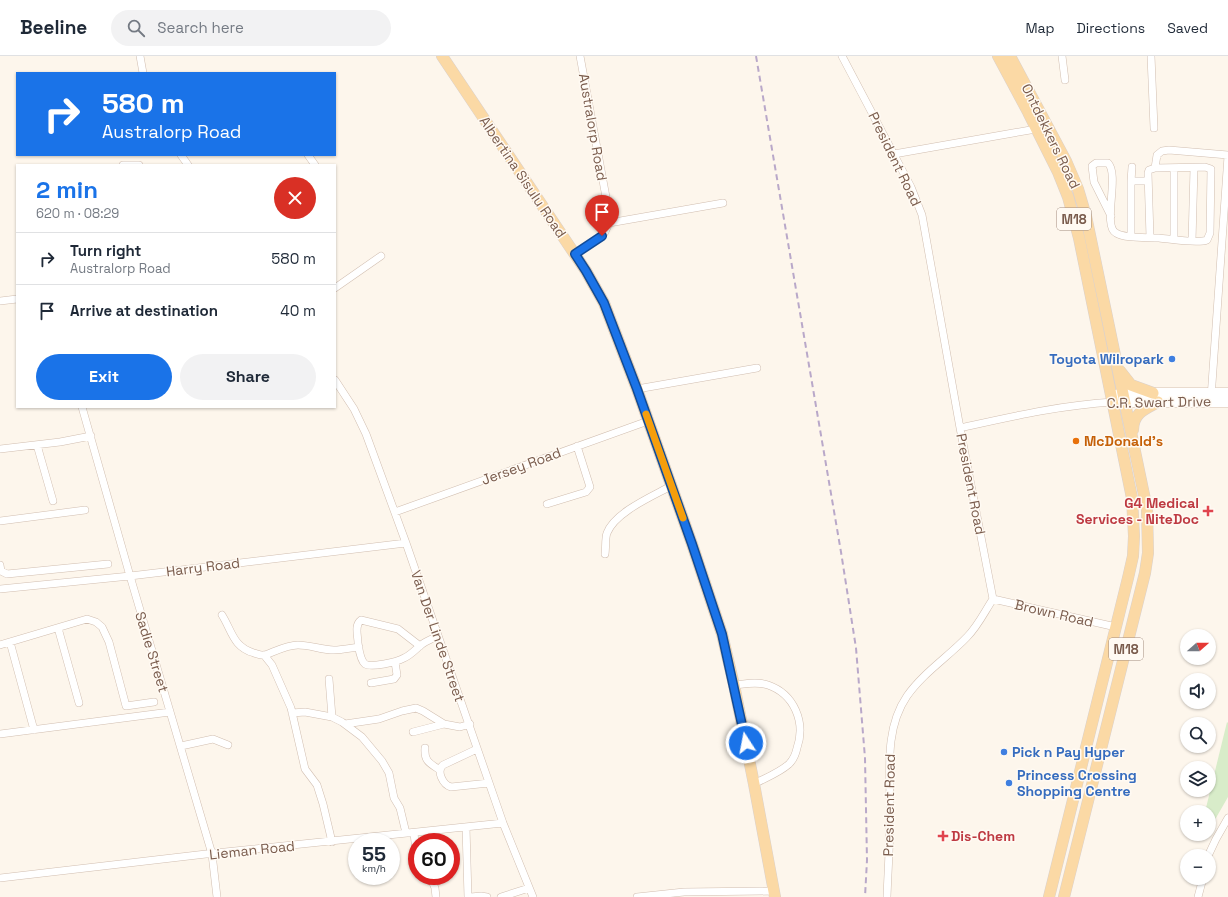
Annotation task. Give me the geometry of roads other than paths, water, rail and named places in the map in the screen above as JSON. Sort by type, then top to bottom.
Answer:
[{"type":"main road","name":"Albertina Sisulu Road","points":[[442,56],[575,254],[604,303],[637,389],[722,634],[734,685],[775,894]]},
{"type":"main road","name":"Ontdekkers Road","points":[[998,56],[1060,177],[1074,218],[1088,277],[1132,498],[1134,536],[1133,556],[1049,897]]},
{"type":"main road","name":"Ontdekkers Road","points":[[1010,56],[1059,147],[1078,189],[1090,230],[1147,509],[1147,560],[1140,593],[1064,897]]},
{"type":"main road","points":[[1118,368],[1131,385],[1155,397],[1145,409],[1136,416],[1133,426],[1133,442]]},
{"type":"main road","name":"C.R. Swart Drive","points":[[1211,398],[1228,393]]},
{"type":"main road","name":"C.R. Swart Drive","points":[[1112,399],[1155,397],[1211,398],[1228,402]]},
{"type":"street","points":[[140,56],[142,72]]},
{"type":"street","name":"Australorp Road","points":[[580,56],[606,197],[609,223]]},
{"type":"street","name":"President Road","points":[[842,56],[911,187],[922,215],[992,599],[967,637],[918,683],[907,696],[899,709],[894,723],[890,749],[890,816],[887,897]]},
{"type":"street","points":[[1062,56],[1065,80]]},
{"type":"street","points":[[1151,56],[1154,128]]},
{"type":"street","points":[[894,154],[1036,129]]},
{"type":"street","points":[[1155,168],[1156,155],[1162,151],[1169,150],[1228,155],[1211,398]]},
{"type":"street","points":[[1111,216],[1094,182],[1092,166],[1096,163],[1108,163],[1112,170],[1111,216],[1112,229],[1114,232],[1118,234],[1150,238],[1205,241],[1209,238],[1210,233],[1211,169],[1205,167],[1155,168],[1149,170],[1150,238]]},
{"type":"street","points":[[1131,236],[1132,167]]},
{"type":"street","points":[[1174,168],[1174,239]]},
{"type":"street","points":[[1192,241],[1194,168]]},
{"type":"street","points":[[1131,181],[1148,181]]},
{"type":"street","points":[[575,254],[602,236],[609,223],[723,203]]},
{"type":"street","points":[[336,287],[381,256]]},
{"type":"street","points":[[0,301],[16,299]]},
{"type":"street","points":[[637,389],[757,368]]},
{"type":"street","name":"Van Der Linde Street","points":[[336,382],[354,409],[366,434],[470,724],[503,823],[533,897]]},
{"type":"street","name":"C.R. Swart Drive","points":[[960,428],[1030,413],[1112,399]]},
{"type":"street","name":"Sadie Street","points":[[82,408],[212,854],[217,897]]},
{"type":"street","name":"Jersey Road","points":[[395,512],[648,421]]},
{"type":"street","points":[[0,449],[60,442],[91,436]]},
{"type":"street","points":[[37,445],[53,501]]},
{"type":"street","points":[[547,504],[586,492],[590,487],[577,446]]},
{"type":"street","points":[[605,554],[607,533],[617,519],[629,509],[671,486]]},
{"type":"street","points":[[0,522],[85,510]]},
{"type":"street","name":"Harry Road","points":[[0,589],[130,576],[406,543]]},
{"type":"street","points":[[0,569],[7,574],[14,574],[108,564]]},
{"type":"street","name":"Brown Road","points":[[992,599],[1116,627]]},
{"type":"street","points":[[222,615],[231,631],[233,638],[238,645],[246,651],[264,655],[296,645],[335,650],[359,647]]},
{"type":"street","points":[[0,645],[87,620],[96,622],[102,627],[109,642],[126,706],[154,702]]},
{"type":"street","points":[[420,646],[398,629],[378,625],[364,620],[359,621],[357,627],[359,647],[363,661],[368,665],[394,662],[404,658],[420,646],[438,636]]},
{"type":"street","points":[[58,628],[79,703]]},
{"type":"street","points":[[10,642],[34,730]]},
{"type":"street","points":[[264,655],[275,673],[291,708],[305,769],[319,792],[332,842]]},
{"type":"street","points":[[371,683],[391,680],[396,677],[397,675],[394,662]]},
{"type":"street","points":[[329,679],[332,717]]},
{"type":"street","points":[[734,685],[752,682],[767,684],[782,693],[792,703],[801,727],[800,741],[795,754],[789,763],[775,773],[754,784]]},
{"type":"street","points":[[345,724],[379,719],[398,712],[416,708],[444,724],[460,727],[470,724]]},
{"type":"street","points":[[0,734],[170,712]]},
{"type":"street","points":[[292,713],[304,712],[332,717],[345,724],[362,737],[382,761],[388,772],[394,798],[400,808],[410,833]]},
{"type":"street","points":[[413,732],[444,724]]},
{"type":"street","points":[[181,746],[213,739],[228,745]]},
{"type":"street","points":[[426,748],[424,756],[426,760],[440,770],[447,786],[451,787],[489,783]]},
{"type":"street","points":[[440,770],[440,767],[443,765],[477,748]]},
{"type":"street","points":[[1211,849],[1228,818]]},
{"type":"street","name":"Lieman Road","points":[[410,833],[503,823]]},
{"type":"street","points":[[466,827],[468,897]]},
{"type":"street","name":"Lieman Road","points":[[0,878],[408,833]]},
{"type":"street","points":[[434,885],[436,897]]},
{"type":"street","points":[[1198,897],[1201,885]]},
{"type":"street","points":[[501,897],[529,888]]},
{"type":"street","points":[[637,897],[684,892],[775,894]]},
{"type":"street","points":[[471,897],[487,897]]},
{"type":"railway","points":[[756,56],[856,648],[865,758],[867,860],[865,897]]},
{"type":"place","name":"Toyota Wilropark","points":[[1172,359]]},
{"type":"place","name":"McDonald's","points":[[1076,441]]},
{"type":"place","name":"G4 Medical Services - NiteDoc","points":[[1208,511]]},
{"type":"place","name":"Pick n Pay Hyper","points":[[1004,752]]},
{"type":"place","name":"Princess Crossing Shopping Centre","points":[[1009,783]]},
{"type":"place","name":"Dis-Chem","points":[[943,836]]}]
